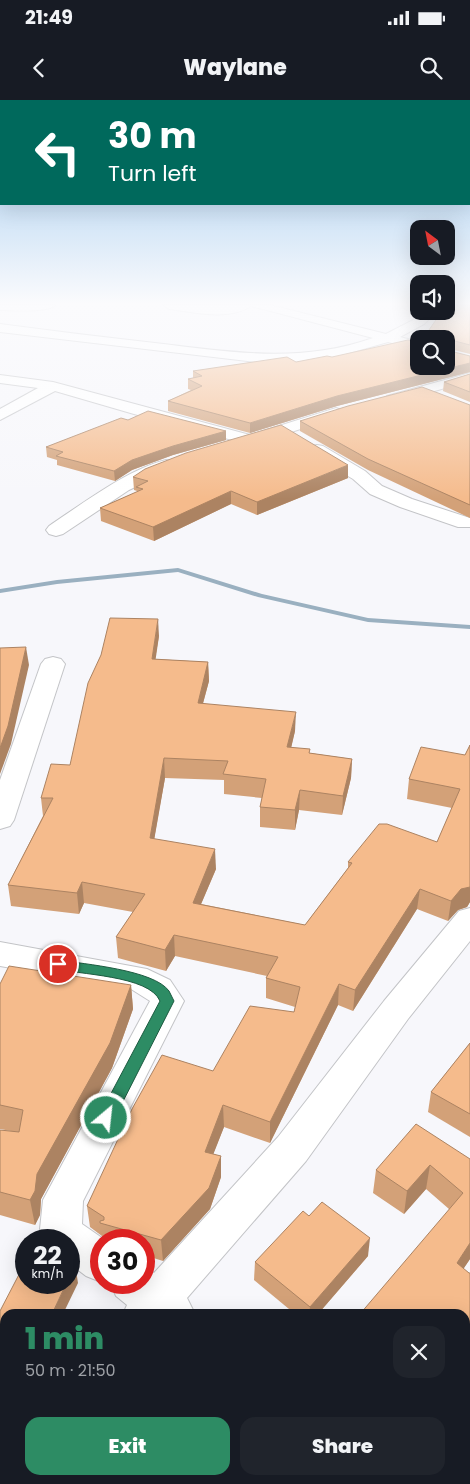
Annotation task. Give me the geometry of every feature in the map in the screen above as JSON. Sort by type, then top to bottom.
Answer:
[{"type":"street","points":[[378,402],[423,392],[470,377]]},
{"type":"street","points":[[0,379],[52,386],[90,395],[139,411],[252,440]]},
{"type":"street","points":[[0,415],[52,386]]},
{"type":"street","points":[[423,392],[447,400]]},
{"type":"street","points":[[223,448],[351,409]]},
{"type":"street","points":[[281,429],[359,475],[376,490],[465,524]]},
{"type":"street","points":[[56,530],[139,476],[177,462]]},
{"type":"street","points":[[0,820],[53,664]]},
{"type":"street","points":[[152,1303],[292,1148],[396,1010],[470,919]]},
{"type":"street","points":[[0,954],[135,978],[154,986],[164,993],[167,1001],[63,1200],[61,1229],[67,1237],[90,1254]]},
{"type":"building","points":[[410,370],[410,375],[422,375],[337,396],[250,423],[168,401],[202,386],[188,379],[202,376],[193,371]]},
{"type":"building","points":[[470,374],[470,392],[444,382]]},
{"type":"building","points":[[422,387],[470,405],[470,505],[368,459],[300,421],[348,406]]},
{"type":"building","points":[[148,411],[226,431],[132,460],[114,471],[56,456],[63,452],[46,447],[121,418],[128,420]]},
{"type":"building","points":[[281,425],[348,465],[257,502],[231,491],[153,527],[100,508],[143,489],[136,487],[148,481],[133,477],[145,469],[186,453]]},
{"type":"building","points":[[110,618],[158,619],[152,659],[208,662],[198,703],[296,712],[287,747],[310,749],[309,753],[352,759],[343,796],[300,790],[295,810],[260,807],[266,779],[223,774],[228,761],[164,758],[150,838],[215,849],[193,903],[305,925],[352,863],[348,862],[379,824],[387,824],[437,842],[460,789],[409,779],[421,747],[465,755],[470,745],[470,887],[461,889],[451,901],[420,889],[355,990],[339,984],[270,1122],[223,1105],[205,1152],[221,1156],[209,1188],[161,1240],[155,1238],[155,1229],[122,1229],[100,1223],[100,1221],[104,1220],[104,1217],[87,1206],[132,1109],[162,1055],[213,1071],[250,1006],[294,1012],[300,987],[266,978],[278,957],[174,935],[165,950],[116,937],[145,894],[82,882],[77,893],[8,885],[53,798],[41,798],[51,764],[70,765],[88,683],[101,655]]},
{"type":"building","points":[[26,647],[8,726],[0,748],[0,648]]},
{"type":"building","points":[[9,966],[131,985],[110,1043],[37,1174],[35,1191],[30,1200],[0,1192],[0,1130],[19,1132],[23,1110],[0,1105],[0,984]]},
{"type":"building","points":[[470,1043],[470,1114],[431,1092]]},
{"type":"building","points":[[416,1124],[470,1159],[470,1243],[457,1263],[470,1273],[470,1309],[364,1309],[463,1193],[430,1165],[407,1191],[376,1170]]},
{"type":"building","points":[[322,1202],[370,1238],[310,1307],[255,1262],[303,1211],[309,1216]]},
{"type":"building","points":[[15,1282],[15,1294],[61,1294],[54,1309],[1,1309]]},
{"type":"waterway","points":[[0,591],[57,582],[178,570],[260,596],[368,620],[470,627]]},
{"type":"route","points":[[58,964],[135,978],[154,986],[164,993],[167,1001],[106,1118]]}]
